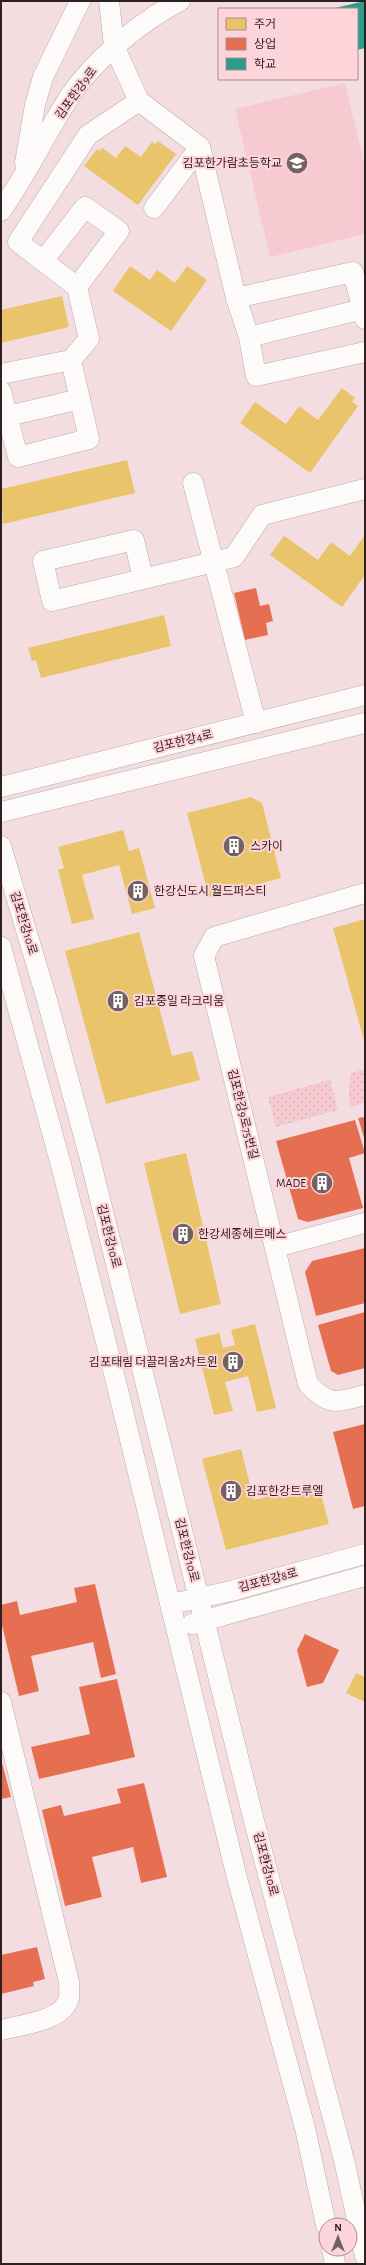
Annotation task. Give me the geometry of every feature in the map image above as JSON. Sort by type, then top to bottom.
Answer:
[{"type":"street","points":[[23,174],[35,105],[43,77],[55,48],[80,1]]},
{"type":"street","points":[[109,1],[114,46],[139,101],[200,147],[236,298],[249,337],[256,376],[365,352]]},
{"type":"street","name":"김포한강9로","points":[[1,211],[71,95],[89,72],[114,46],[180,1]]},
{"type":"street","points":[[1,374],[71,360],[89,339],[77,288],[18,242],[88,135],[139,101]]},
{"type":"street","points":[[154,208],[200,147]]},
{"type":"street","points":[[43,261],[85,207],[119,231],[77,288]]},
{"type":"street","points":[[236,298],[353,272],[364,314],[249,337]]},
{"type":"street","points":[[1,391],[18,457],[89,439],[71,360]]},
{"type":"street","points":[[8,416],[80,399]]},
{"type":"street","points":[[193,483],[256,723]]},
{"type":"street","points":[[143,578],[134,540],[43,561],[52,601],[234,557],[262,515],[365,489]]},
{"type":"street","name":"김포한강4로","points":[[1,787],[365,695]]},
{"type":"street","points":[[1,812],[365,723]]},
{"type":"street","name":"김포한강10로","points":[[1,846],[48,1000],[88,1151],[255,1825],[344,2160],[365,2256]]},
{"type":"street","name":"김포한강9로75번길","points":[[365,893],[214,937],[204,956],[276,1247],[308,1384],[320,1397],[337,1402],[365,1395]]},
{"type":"street","points":[[1,947],[61,1165],[171,1604],[237,1878],[305,2128],[324,2217]]},
{"type":"street","points":[[276,1247],[365,1222]]},
{"type":"street","name":"김포한강8로","points":[[171,1604],[365,1554]]},
{"type":"street","name":"김포한강8로","points":[[176,1628],[365,1576]]},
{"type":"street","points":[[1,1702],[69,1982],[69,1999],[64,2009],[56,2016],[1,2030]]},
{"type":"shaded area","name":"김포한가람초등학교","points":[[345,83],[365,167],[365,234],[270,257],[235,109]]},
{"type":"shaded area","points":[[365,1069],[365,1103],[350,1107],[349,1089],[351,1073]]},
{"type":"shaded area","points":[[330,1080],[338,1110],[276,1127],[268,1097]]},
{"type":"building: 주거","points":[[158,141],[176,154],[138,205],[84,166],[97,149],[100,151],[102,148],[116,158],[125,146],[141,157],[152,142],[155,144]]},
{"type":"building: 주거","points":[[130,266],[150,280],[157,270],[175,283],[187,266],[207,280],[171,331],[113,291]]},
{"type":"building: 주거","points":[[62,296],[69,327],[1,343],[1,310]]},
{"type":"building: 주거","points":[[342,388],[355,398],[352,402],[358,406],[310,473],[240,423],[255,402],[286,424],[299,406],[318,420]]},
{"type":"building: 주거","points":[[127,460],[135,493],[3,524],[1,489]]},
{"type":"building: 주거","points":[[365,535],[365,575],[342,607],[270,555],[284,536],[318,560],[331,542],[350,556]]},
{"type":"building: 주거","points":[[164,615],[171,646],[41,678],[36,660],[32,661],[28,648]]},
{"type":"building: 주거","name":"스카이","points":[[251,797],[262,803],[281,878],[209,897],[187,813]]},
{"type":"building: 주거","name":"한강신도시 월드퍼스티","points":[[123,830],[129,851],[139,848],[155,908],[132,914],[119,865],[82,875],[94,919],[72,924],[58,870],[64,868],[58,847]]},
{"type":"building: 주거","points":[[365,919],[365,1044],[333,928]]},
{"type":"building: 주거","name":"김포중일 라크리움","points":[[139,932],[172,1056],[192,1051],[200,1080],[106,1104],[65,951]]},
{"type":"building: 주거","name":"한강세종헤르메스","points":[[186,1153],[221,1304],[180,1314],[144,1163]]},
{"type":"building: 주거","name":"김포태림 더끌리움2차트윈","points":[[255,1324],[276,1408],[257,1412],[248,1376],[225,1382],[233,1411],[214,1415],[195,1339],[219,1333],[223,1348],[235,1345],[231,1330]]},
{"type":"building: 주거","name":"김포한강트루엘","points":[[241,1449],[254,1500],[318,1483],[329,1524],[226,1550],[202,1459]]},
{"type":"building: 주거","points":[[356,1673],[365,1677],[365,1702],[346,1693]]},
{"type":"building: 상업","points":[[256,588],[260,606],[269,604],[273,621],[266,623],[268,635],[245,640],[234,593]]},
{"type":"building: 상업","points":[[365,1117],[365,1141],[358,1118]]},
{"type":"building: 상업","name":"MADE","points":[[355,1120],[365,1153],[349,1158],[363,1208],[308,1222],[298,1219],[276,1141]]},
{"type":"building: 상업","points":[[365,1248],[365,1303],[316,1316],[305,1272],[312,1261]]},
{"type":"building: 상업","points":[[365,1312],[365,1368],[338,1375],[331,1371],[318,1325]]},
{"type":"building: 상업","points":[[365,1424],[365,1506],[353,1509],[333,1432]]},
{"type":"building: 상업","points":[[95,1584],[116,1674],[101,1678],[93,1642],[31,1656],[39,1691],[19,1696],[1,1621],[1,1605],[17,1601],[20,1615],[77,1602],[74,1588]]},
{"type":"building: 상업","points":[[305,1634],[339,1650],[323,1683],[307,1687],[297,1650]]},
{"type":"building: 상업","points":[[117,1679],[135,1757],[39,1779],[31,1747],[90,1734],[79,1687]]},
{"type":"building: 상업","points":[[1,1759],[11,1797],[1,1799]]},
{"type":"building: 상업","points":[[144,1783],[167,1877],[141,1883],[133,1847],[92,1857],[102,1897],[65,1906],[42,1810],[61,1805],[64,1816],[121,1803],[117,1789]]},
{"type":"building: 상업","points":[[37,1947],[45,1979],[33,1982],[34,1986],[1,1994],[1,1955]]},
{"type":"building: 학교","points":[[365,1],[365,48],[358,50],[358,8],[335,8]]},
{"type":"place","name":"김포한가람초등학교","points":[[297,163]]},
{"type":"place","name":"스카이","points":[[234,846]]},
{"type":"place","name":"한강신도시 월드퍼스티","points":[[138,891]]},
{"type":"place","name":"김포중일 라크리움","points":[[118,1001]]},
{"type":"place","name":"MADE","points":[[322,1183]]},
{"type":"place","name":"한강세종헤르메스","points":[[183,1234]]},
{"type":"place","name":"김포태림 더끌리움2차트윈","points":[[233,1362]]},
{"type":"place","name":"김포한강트루엘","points":[[231,1491]]}]
